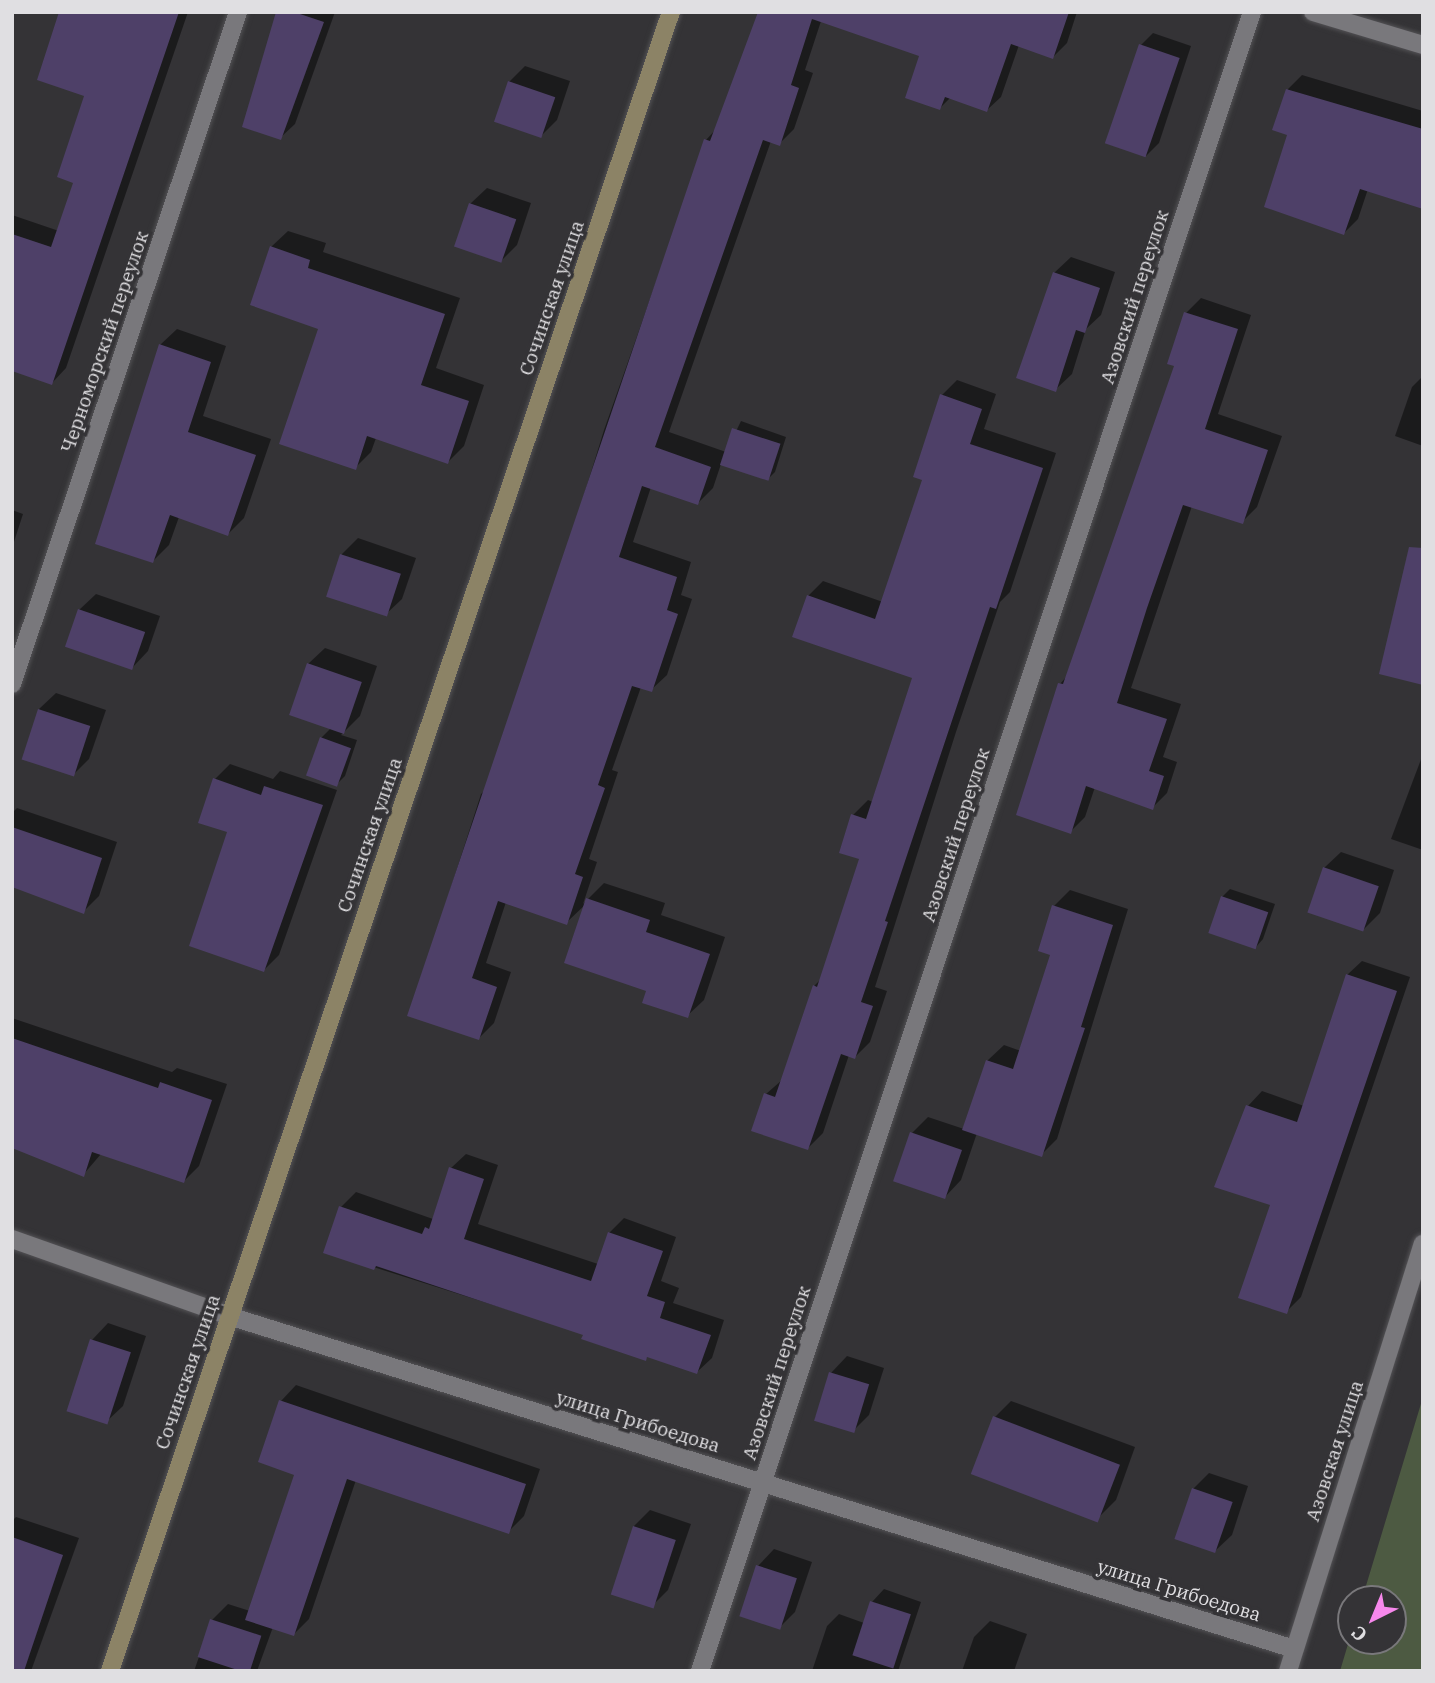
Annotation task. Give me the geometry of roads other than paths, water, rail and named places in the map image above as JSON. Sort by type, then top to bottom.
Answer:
[{"type":"main road","name":"Сочинская улица","points":[[110,1671],[671,12]]},
{"type":"lane","name":"Черноморский переулок","points":[[12,684],[238,12]]},
{"type":"lane","name":"Азовский переулок","points":[[700,1671],[1252,12]]},
{"type":"lane","points":[[1313,12],[1423,46]]},
{"type":"lane","name":"улица Грибоедова","points":[[12,1239],[229,1316],[1294,1649]]},
{"type":"lane","name":"Азовская улица","points":[[1288,1671],[1423,1244]]}]
